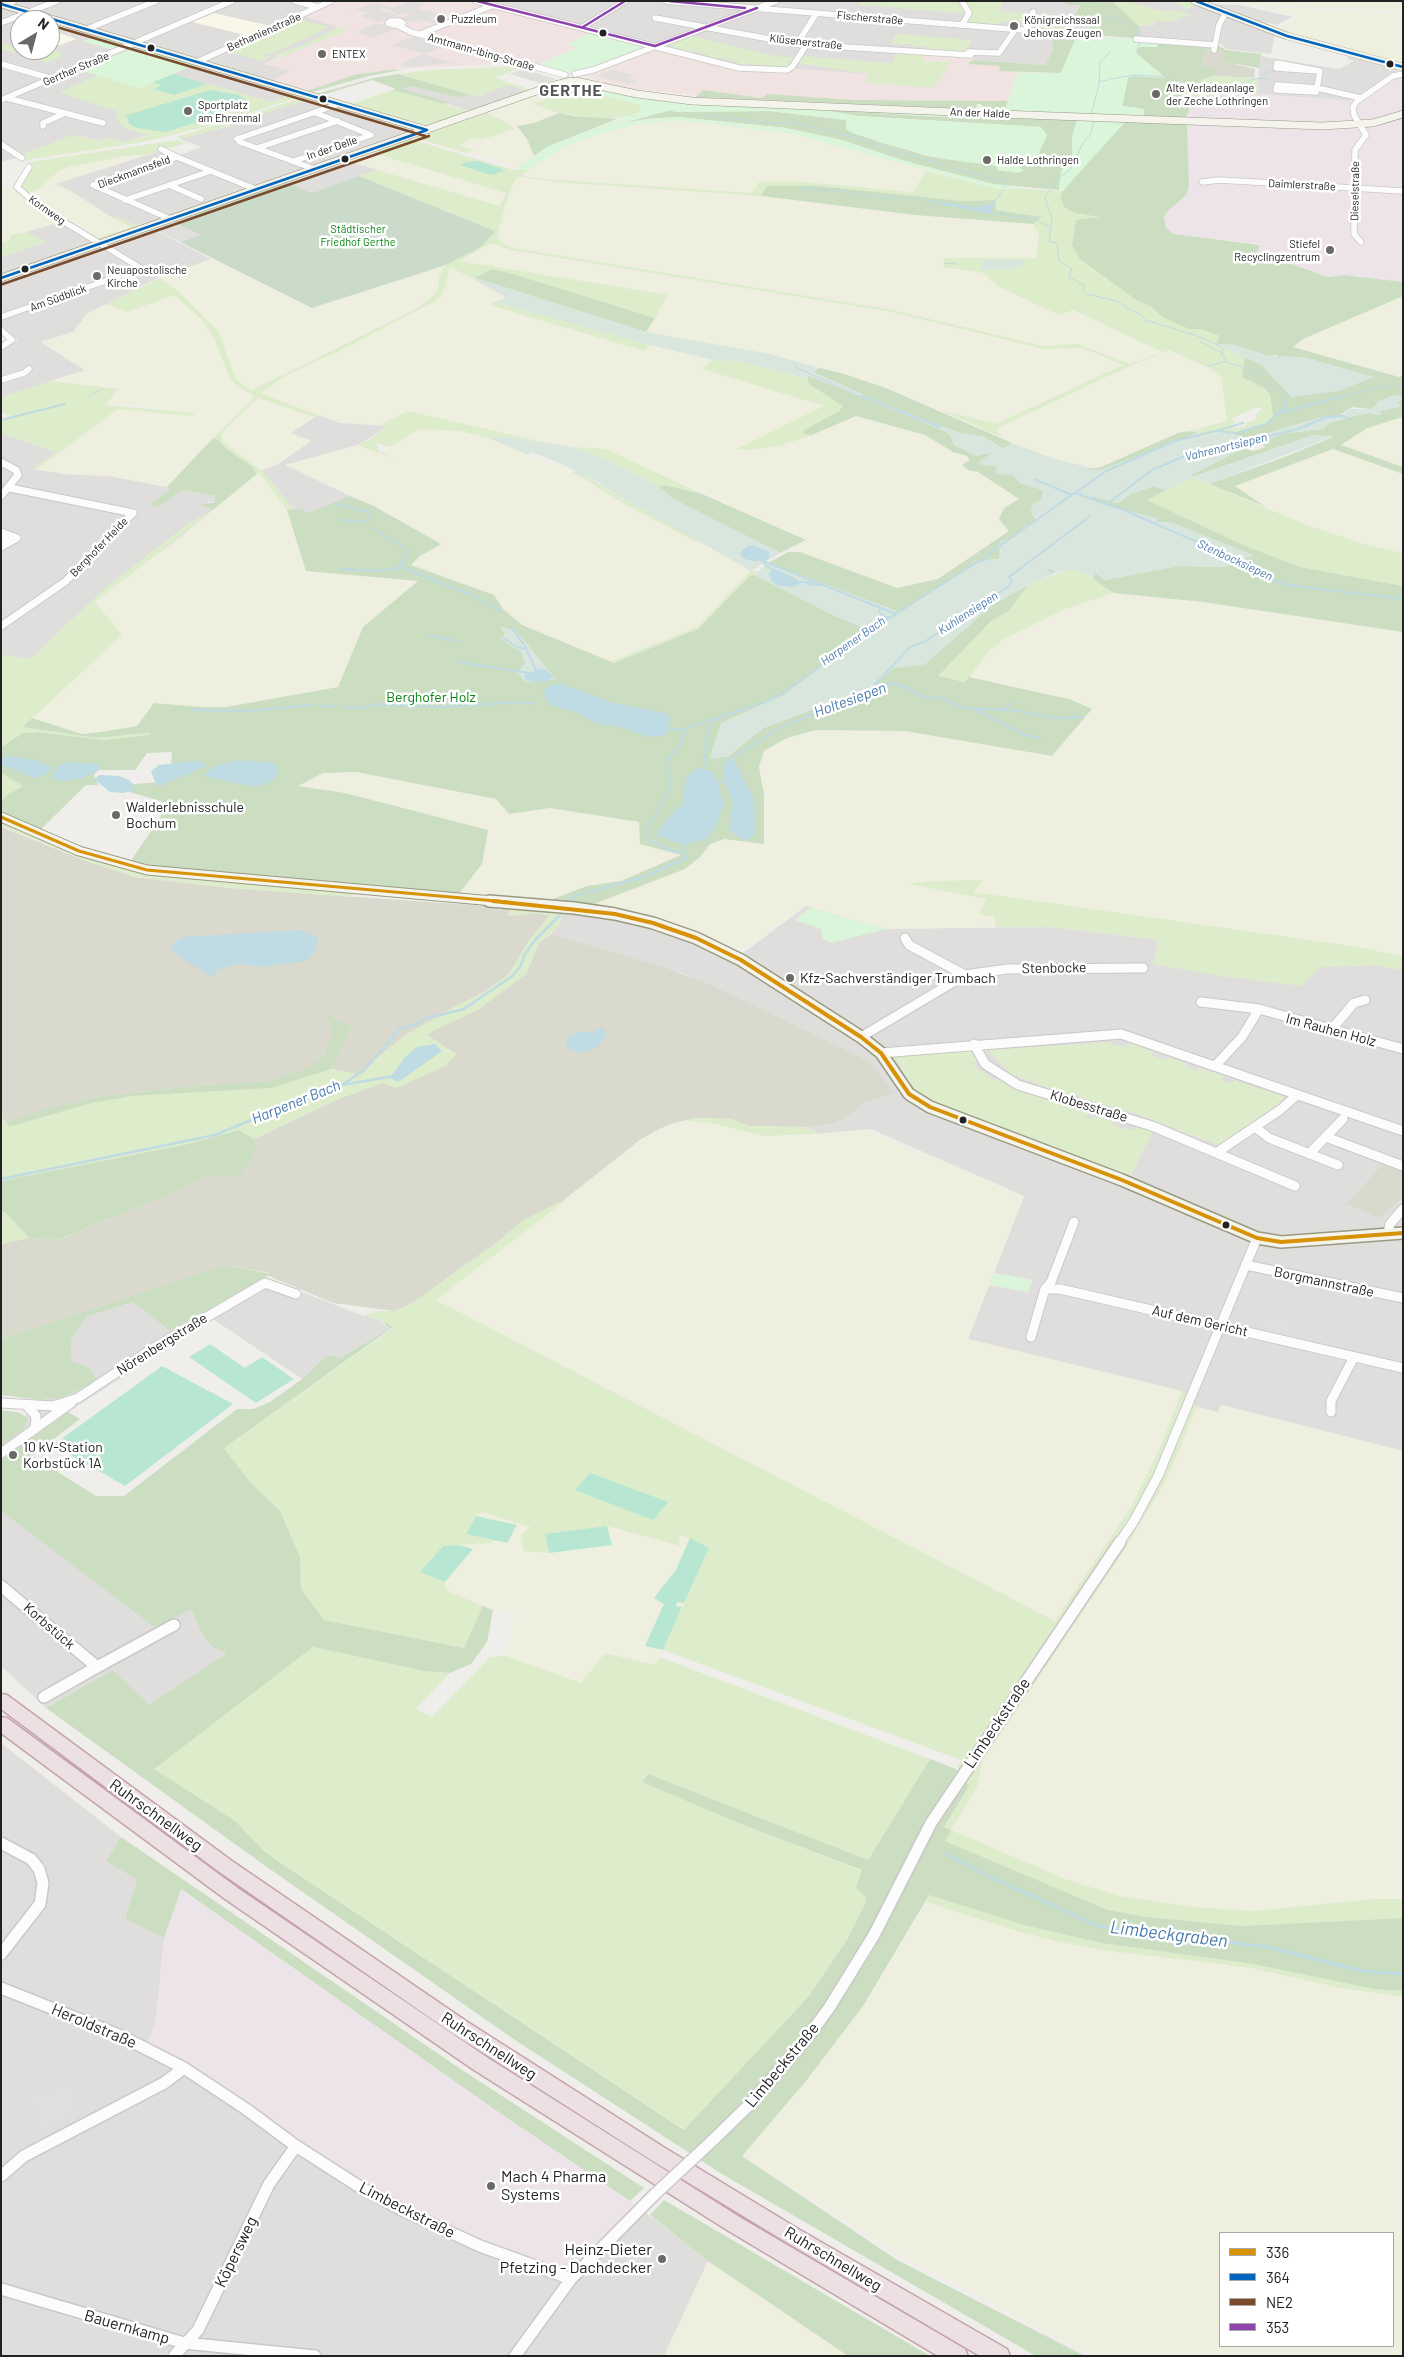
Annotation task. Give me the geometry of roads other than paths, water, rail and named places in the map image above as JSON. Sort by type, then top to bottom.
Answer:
[{"type":"highway","name":"Ruhrschnellweg","points":[[1,1700],[239,1876],[459,2027],[700,2179],[999,2356]]},
{"type":"highway","name":"Ruhrschnellweg","points":[[1,1723],[232,1894],[481,2064],[725,2219],[957,2356]]},
{"type":"street","points":[[2,5],[14,1]]},
{"type":"street","points":[[34,10],[58,1]]},
{"type":"street","points":[[87,29],[156,1]]},
{"type":"street","name":"Gerther Straße","points":[[4,99],[232,1]]},
{"type":"street","points":[[294,1],[318,7]]},
{"type":"street","name":"Bethanienstraße","points":[[197,62],[331,1]]},
{"type":"street","points":[[476,1],[494,4],[739,68],[784,70],[792,67],[808,44]]},
{"type":"street","points":[[420,34],[500,1]]},
{"type":"street","points":[[583,27],[624,1]]},
{"type":"street","name":"Fischerstraße","points":[[666,1],[1073,34]]},
{"type":"street","points":[[1,278],[578,78],[593,70],[776,1]]},
{"type":"street","points":[[962,1],[969,12],[962,26]]},
{"type":"street","points":[[1195,1],[1225,14],[1301,40],[1403,68],[1399,71],[1403,74]]},
{"type":"street","points":[[2,5],[21,10]]},
{"type":"street","points":[[1025,30],[1033,12]]},
{"type":"street","points":[[797,44],[816,14]]},
{"type":"street","points":[[1136,39],[1215,47],[1219,25],[1225,14]]},
{"type":"street","name":"Klüsenerstraße","points":[[656,18],[797,44],[958,54],[964,51],[999,54],[1015,30]]},
{"type":"street","points":[[60,21],[427,130]]},
{"type":"street","name":"Amtmann-Ibing-Straße","points":[[398,25],[420,34],[565,77]]},
{"type":"street","points":[[1277,63],[1320,71],[1276,68],[1277,63]]},
{"type":"street","points":[[1,64],[52,79]]},
{"type":"street","points":[[1317,88],[1320,71]]},
{"type":"street","points":[[1403,74],[1393,76],[1354,103],[1353,111],[1362,125],[1385,121],[1403,114]]},
{"type":"street","points":[[551,86],[565,77]]},
{"type":"street","name":"An der Halde","points":[[565,77],[578,78],[599,85],[651,96],[708,102],[1114,119],[1288,125],[1362,125]]},
{"type":"street","points":[[1279,80],[1361,98]]},
{"type":"street","points":[[1277,86],[1317,88],[1276,90],[1277,86]]},
{"type":"street","points":[[4,99],[103,123]]},
{"type":"street","points":[[314,169],[237,139],[339,104]]},
{"type":"street","name":"In der Delle","points":[[294,161],[371,135],[316,113]]},
{"type":"street","points":[[43,126],[43,123],[63,114]]},
{"type":"street","points":[[258,148],[338,121]]},
{"type":"street","name":"Dieselstraße","points":[[1361,242],[1354,234],[1354,188],[1356,150],[1366,135],[1362,125]]},
{"type":"street","points":[[1,144],[22,158]]},
{"type":"street","name":"Dieckmannsfeld","points":[[161,149],[255,189]]},
{"type":"street","name":"Dieckmannsfeld","points":[[170,219],[93,185],[177,157]]},
{"type":"street","name":"Kornweg","points":[[29,167],[17,187],[41,208],[99,244]]},
{"type":"street","name":"Dieckmannsfeld","points":[[125,200],[211,171]]},
{"type":"street","name":"Daimlerstraße","points":[[1202,182],[1220,180],[1403,191]]},
{"type":"street","name":"Dieckmannsfeld","points":[[169,185],[200,198]]},
{"type":"street","points":[[99,244],[144,270]]},
{"type":"street","name":"Am Südblick","points":[[1,318],[144,270]]},
{"type":"street","points":[[1,330],[11,337],[12,340],[1,347]]},
{"type":"street","points":[[1,380],[24,373],[29,369]]},
{"type":"street","points":[[1,462],[17,471],[17,478],[1,496]]},
{"type":"street","name":"Berghofer Heide","points":[[1,626],[66,581],[133,512],[10,488]]},
{"type":"street","points":[[1,532],[16,538],[1,547]]},
{"type":"street","points":[[1,539],[10,542]]},
{"type":"street","points":[[1,817],[79,851],[147,870],[192,876],[574,908],[615,914],[653,923],[696,938],[741,960],[861,1037],[881,1053],[909,1094],[930,1107],[1122,1180],[1257,1238],[1290,1242],[1388,1233],[1403,1234]]},
{"type":"street","points":[[905,938],[909,945],[965,975]]},
{"type":"street","name":"Stenbocke","points":[[861,1037],[965,975],[1007,968],[1143,968]]},
{"type":"street","points":[[1331,1030],[1354,1003],[1365,1000]]},
{"type":"street","name":"Im Rauhen Holz","points":[[1201,1002],[1259,1009],[1403,1049]]},
{"type":"street","points":[[1215,1066],[1242,1037],[1259,1009]]},
{"type":"street","points":[[881,1053],[974,1044],[1121,1034],[1403,1132]]},
{"type":"street","name":"Klobesstraße","points":[[974,1044],[985,1064],[1018,1085],[1130,1118],[1295,1186]]},
{"type":"street","points":[[1216,1153],[1255,1127],[1297,1095]]},
{"type":"street","points":[[1309,1154],[1343,1119]]},
{"type":"street","points":[[1255,1127],[1269,1138],[1338,1165]]},
{"type":"street","points":[[1326,1137],[1403,1166]]},
{"type":"street","points":[[1388,1233],[1390,1224],[1403,1209]]},
{"type":"street","points":[[1031,1337],[1045,1289],[1051,1282],[1074,1222]]},
{"type":"street","name":"Limbeckstraße","points":[[184,2068],[246,2109],[296,2146],[360,2187],[413,2216],[480,2246],[571,2279],[654,2195],[750,2105],[807,2038],[844,1984],[874,1935],[931,1823],[1147,1499],[1222,1326],[1257,1238]]},
{"type":"street","name":"Borgmannstraße","points":[[1246,1265],[1403,1298]]},
{"type":"street","name":"Nörenbergstraße","points":[[1,1403],[53,1406],[78,1398],[147,1352],[265,1283],[296,1294]]},
{"type":"street","name":"Auf dem Gericht","points":[[1045,1289],[1060,1289],[1403,1368]]},
{"type":"street","points":[[1331,1412],[1331,1401],[1354,1357]]},
{"type":"street","points":[[1,1453],[78,1398]]},
{"type":"street","points":[[27,1406],[36,1416],[35,1429]]},
{"type":"street","name":"Korbstück","points":[[1,1586],[97,1667]]},
{"type":"street","points":[[44,1697],[174,1625]]},
{"type":"street","points":[[1,1842],[30,1859],[39,1870],[43,1883],[40,1904],[1,1954]]},
{"type":"street","name":"Heroldstraße","points":[[1,1988],[119,2035],[184,2068]]},
{"type":"street","points":[[1,2176],[24,2156],[164,2083],[184,2068]]},
{"type":"street","name":"Köpersweg","points":[[174,2356],[198,2330],[269,2184],[296,2146]]},
{"type":"street","points":[[515,2356],[571,2279]]},
{"type":"street","name":"Bauernkamp","points":[[1,2289],[184,2343],[315,2356]]},
{"type":"water","points":[[911,198],[977,207],[994,203],[993,208],[990,209],[993,212],[990,214]]},
{"type":"water","points":[[754,545],[769,552],[769,558],[764,561],[754,561],[745,559],[739,554],[747,546]]},
{"type":"water","points":[[775,569],[801,583],[793,587],[778,586],[772,582],[769,573]]},
{"type":"water","points":[[539,669],[547,670],[554,677],[548,681],[536,682],[525,680],[524,675]]},
{"type":"water","points":[[560,683],[613,703],[661,712],[669,716],[669,729],[663,736],[648,737],[620,727],[598,724],[575,712],[553,706],[549,704],[543,692],[550,686]]},
{"type":"water","points":[[5,756],[38,760],[51,767],[51,769],[46,774],[34,778],[1,765],[1,758]]},
{"type":"water","points":[[733,758],[754,799],[755,833],[747,841],[729,831],[733,801],[724,782],[723,766],[729,759]]},
{"type":"water","points":[[238,760],[272,763],[278,767],[278,772],[273,780],[263,785],[249,786],[203,776],[214,766]]},
{"type":"water","points":[[202,761],[207,766],[160,786],[156,785],[151,771],[159,765]]},
{"type":"water","points":[[69,762],[101,766],[98,771],[82,778],[63,781],[49,778],[60,765]]},
{"type":"water","points":[[697,768],[712,771],[718,783],[724,804],[715,828],[706,839],[685,845],[659,836],[657,832],[674,811],[682,806],[686,778]]},
{"type":"water","points":[[100,775],[119,776],[129,780],[135,790],[123,793],[110,792],[94,779]]},
{"type":"water","points":[[301,930],[318,938],[316,949],[307,961],[261,967],[241,964],[231,965],[217,971],[213,978],[176,954],[170,946],[182,937]]},
{"type":"water","points":[[602,1026],[607,1034],[599,1046],[580,1053],[567,1047],[566,1041],[569,1036],[579,1032],[597,1031]]},
{"type":"water","points":[[435,1044],[442,1051],[398,1082],[390,1078],[405,1057],[417,1047]]},
{"type":"waterway","points":[[1086,1],[1091,4]]},
{"type":"waterway","points":[[1109,17],[1129,22],[1139,29],[1142,32],[1136,35],[1137,37]]},
{"type":"waterway","points":[[1136,51],[1140,43],[1138,40]]},
{"type":"waterway","points":[[1099,82],[1100,62],[1110,52]]},
{"type":"waterway","points":[[1262,78],[1266,72],[1274,72]]},
{"type":"waterway","points":[[1110,79],[1135,75],[1166,77],[1179,83],[1230,87],[1245,85],[1250,80],[1262,78]]},
{"type":"waterway","points":[[1262,78],[1273,81]]},
{"type":"waterway","points":[[1099,82],[1107,80]]},
{"type":"waterway","points":[[1099,82],[1091,115],[1094,120],[1091,134],[1083,143],[1070,170],[1058,178],[1045,197],[1052,219],[1049,241],[1057,243],[1059,261],[1072,269],[1069,277],[1084,285],[1083,290],[1087,294],[1120,302],[1126,308],[1140,314],[1145,320],[1195,335],[1218,345],[1223,350],[1222,355],[1227,361]]},
{"type":"waterway","points":[[699,114],[767,123],[798,123],[832,131],[946,166]]},
{"type":"waterway","points":[[951,168],[1006,182],[1004,187]]},
{"type":"waterway","points":[[800,188],[844,191],[873,197],[913,198]]},
{"type":"waterway","points":[[992,205],[1003,190]]},
{"type":"waterway","points":[[990,213],[1034,219],[1050,227]]},
{"type":"waterway","points":[[944,263],[957,264]]},
{"type":"waterway","points":[[1200,341],[1222,353]]},
{"type":"waterway","points":[[1207,366],[1227,361]]},
{"type":"waterway","points":[[1227,361],[1259,376],[1286,396]]},
{"type":"waterway","points":[[795,367],[864,398]]},
{"type":"waterway","points":[[1339,398],[1376,388],[1403,384]]},
{"type":"waterway","points":[[90,395],[102,389]]},
{"type":"waterway","points":[[862,396],[940,427]]},
{"type":"waterway","points":[[1277,414],[1285,406],[1286,396]]},
{"type":"waterway","points":[[1277,414],[1344,396]]},
{"type":"waterway","points":[[1,420],[65,404]]},
{"type":"waterway","name":"Harpener Bach","points":[[1072,495],[1106,471],[1175,441],[1215,431],[1237,433],[1268,423],[1277,414]]},
{"type":"waterway","name":"Vahrenortsiepen","points":[[1110,502],[1152,470],[1183,457],[1298,429],[1327,417],[1343,416],[1350,419]]},
{"type":"waterway","points":[[1216,431],[1243,423]]},
{"type":"waterway","points":[[1034,479],[1072,495]]},
{"type":"waterway","name":"Stenbocksiepen","points":[[1075,493],[1121,509],[1216,550],[1263,576],[1287,585],[1403,599]]},
{"type":"waterway","name":"Harpener Bach","points":[[896,614],[977,562],[984,560],[991,552],[1072,495]]},
{"type":"waterway","points":[[337,504],[369,512],[370,518]]},
{"type":"waterway","name":"Kuhlensiepen","points":[[868,692],[910,647],[924,642],[1009,586],[1012,581],[1009,577],[1090,516]]},
{"type":"waterway","points":[[341,520],[364,521]]},
{"type":"waterway","points":[[373,528],[409,551],[399,566]]},
{"type":"waterway","points":[[763,561],[765,565],[775,571]]},
{"type":"waterway","points":[[765,562],[882,608]]},
{"type":"waterway","points":[[340,569],[371,571],[396,569],[399,566]]},
{"type":"waterway","points":[[399,566],[474,596],[501,612]]},
{"type":"waterway","points":[[1048,570],[1053,572]]},
{"type":"waterway","points":[[798,582],[813,582]]},
{"type":"waterway","points":[[807,584],[819,585]]},
{"type":"waterway","points":[[882,608],[896,614]]},
{"type":"waterway","points":[[882,608],[879,610],[880,613],[888,618]]},
{"type":"waterway","name":"Harpener Bach","points":[[683,852],[672,851],[649,840],[646,831],[670,789],[667,760],[682,742],[686,728],[766,702],[783,693],[820,667],[855,636],[896,614]]},
{"type":"waterway","points":[[511,627],[525,646],[536,670]]},
{"type":"waterway","points":[[428,635],[456,641]]},
{"type":"waterway","points":[[503,638],[517,647],[526,649]]},
{"type":"waterway","points":[[458,662],[529,673]]},
{"type":"waterway","name":"Holtesiepen","points":[[868,692],[890,683],[905,687],[924,697],[942,698],[962,708],[1012,710],[1055,718],[1082,717]]},
{"type":"waterway","name":"Holtesiepen","points":[[733,758],[781,727],[868,692]]},
{"type":"waterway","points":[[346,707],[359,708],[379,704],[440,707],[523,702],[535,704]]},
{"type":"waterway","points":[[1005,708],[1014,702]]},
{"type":"waterway","points":[[193,710],[249,711],[312,705]]},
{"type":"waterway","points":[[319,706],[336,706]]},
{"type":"waterway","name":"Holtesiepen","points":[[975,710],[1024,735],[1040,738]]},
{"type":"waterway","points":[[703,772],[708,729],[716,719]]},
{"type":"waterway","points":[[669,729],[684,730]]},
{"type":"waterway","points":[[718,783],[724,782]]},
{"type":"waterway","points":[[683,852],[685,842]]},
{"type":"waterway","name":"Harpener Bach","points":[[567,902],[578,895],[644,877],[686,858],[683,852]]},
{"type":"waterway","name":"Harpener Bach","points":[[342,1085],[364,1070],[401,1028],[417,1024],[424,1019],[464,1009],[512,976],[520,967],[525,954],[535,940],[562,913]]},
{"type":"waterway","points":[[342,1085],[394,1076]]},
{"type":"waterway","name":"Harpener Bach","points":[[1,1179],[215,1135],[322,1091],[342,1085]]},
{"type":"waterway","name":"Limbeckgraben","points":[[947,1854],[986,1875],[1098,1926],[1267,1947],[1362,1971],[1403,1974]]},
{"type":"place","name":"Puzzleum","points":[[441,19]]},
{"type":"place","name":"Königreichssaal Jehovas Zeugen","points":[[1014,26]]},
{"type":"place","name":"ENTEX","points":[[322,54]]},
{"type":"place","name":"Alte Verladeanlage der Zeche Lothringen","points":[[1156,94]]},
{"type":"place","name":"Sportplatz am Ehrenmal","points":[[188,111]]},
{"type":"place","name":"Halde Lothringen","points":[[987,160]]},
{"type":"place","name":"Stiefel Recyclingzentrum","points":[[1330,250]]},
{"type":"place","name":"Neuapostolische Kirche","points":[[97,276]]},
{"type":"place","name":"Walderlebnisschule Bochum","points":[[116,815]]},
{"type":"place","name":"Kfz-Sachverständiger Trumbach","points":[[790,978]]},
{"type":"place","name":"10 kV-Station Korbstück 1A","points":[[13,1455]]},
{"type":"place","name":"Mach 4 Pharma Systems","points":[[491,2186]]},
{"type":"place","name":"Heinz-Dieter Pfetzing - Dachdecker","points":[[662,2259]]},
{"type":"district","name":"GERTHE","points":[[571,91]]},
{"type":"park label","name":"Städtischer Friedhof Gerthe","points":[[358,235]]},
{"type":"park label","name":"Berghofer Holz","points":[[431,697]]}]
